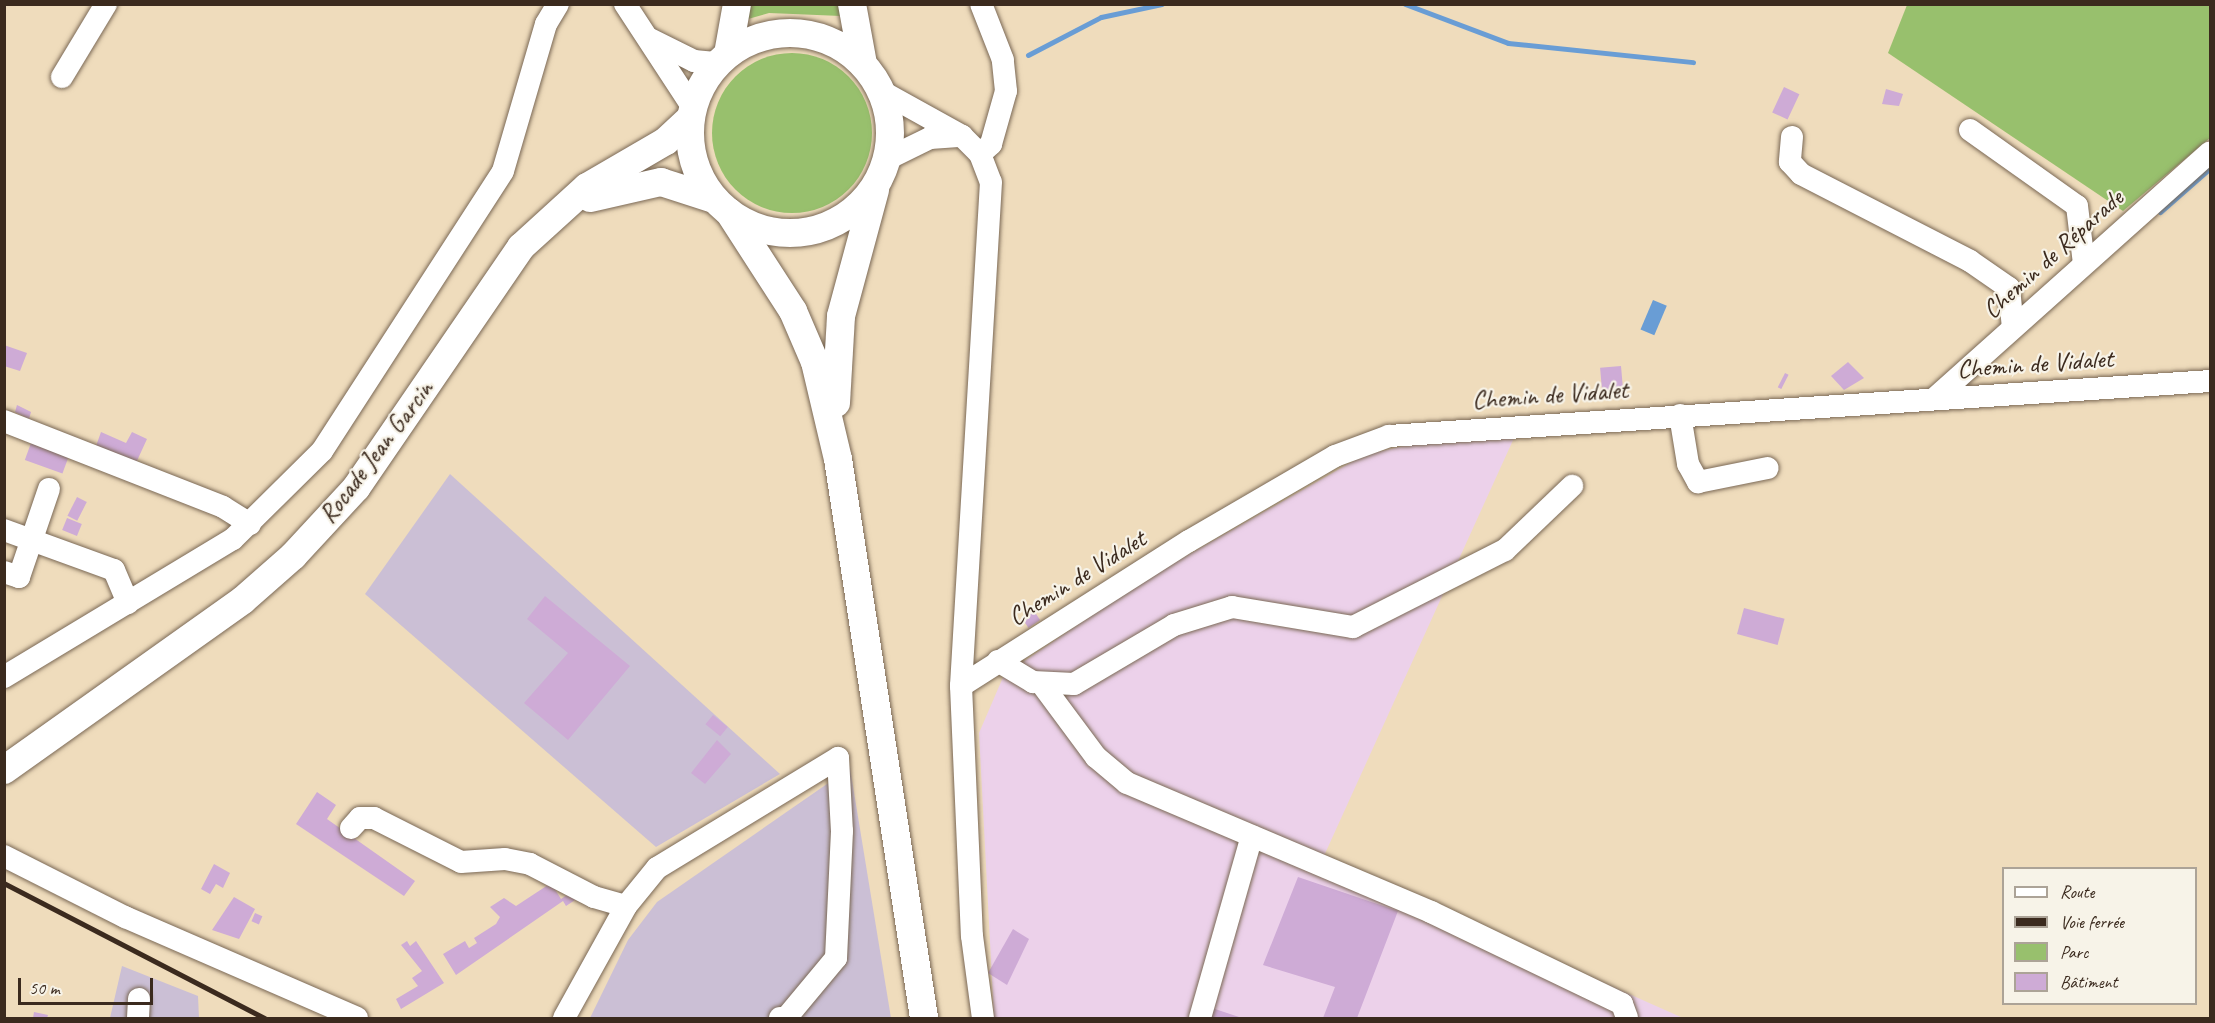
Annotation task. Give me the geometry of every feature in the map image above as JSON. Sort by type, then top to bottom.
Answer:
[{"type":"main road","points":[[737,4],[723,58],[691,114],[693,162],[793,311],[815,362],[838,459],[924,1018]]},
{"type":"main road","points":[[852,4],[863,64]]},
{"type":"main road","points":[[723,58],[754,39],[803,34],[840,46],[863,64],[881,91],[889,113],[882,172],[841,316],[835,375],[838,459]]},
{"type":"main road","name":"Rocade Jean Garcin","points":[[4,771],[243,600],[293,556],[356,488],[521,247],[568,206],[691,114]]},
{"type":"main road","points":[[722,206],[759,228],[781,231],[826,227],[855,210],[882,172]]},
{"type":"main road","name":"Rocade Jean Garcin","points":[[568,206],[630,185],[661,182],[722,206]]},
{"type":"street","points":[[62,77],[106,4]]},
{"type":"street","points":[[4,677],[208,556],[250,524],[322,451],[480,214],[516,138],[546,24],[558,4]]},
{"type":"street","points":[[625,4],[691,114]]},
{"type":"street","points":[[980,154],[991,144],[1006,91],[1003,60],[981,4]]},
{"type":"street","points":[[646,36],[694,61],[723,58]]},
{"type":"street","points":[[881,91],[962,136],[980,154],[991,182],[992,211],[961,686],[972,936],[985,1018]]},
{"type":"street","points":[[1970,130],[2077,206],[2085,264]]},
{"type":"street","points":[[882,172],[930,138],[962,136]]},
{"type":"street","points":[[1792,137],[1790,162],[1801,174],[1970,261],[2009,288],[2013,328]]},
{"type":"street","name":"Chemin de Réparade","points":[[1934,399],[2211,152]]},
{"type":"street","name":"Chemin de Vidalet","points":[[961,686],[1189,541],[1357,445],[1407,434],[2211,381]]},
{"type":"street","points":[[1680,415],[1688,464],[1698,482],[1768,468]]},
{"type":"street","points":[[4,420],[223,507],[250,524]]},
{"type":"street","points":[[1041,683],[1074,684],[1174,625],[1220,609],[1244,607],[1300,621],[1353,627],[1504,550],[1572,486]]},
{"type":"street","points":[[4,572],[19,577],[49,489]]},
{"type":"street","points":[[4,530],[114,570],[128,603]]},
{"type":"street","points":[[998,661],[1041,683],[1114,774],[1431,912],[1622,1004],[1627,1018]]},
{"type":"street","points":[[564,1018],[626,906],[657,868],[838,758],[842,831],[836,958],[786,1018],[780,1018]]},
{"type":"street","points":[[351,828],[360,818],[374,818],[462,862],[505,859],[530,864],[594,897],[626,906]]},
{"type":"street","points":[[1200,1018],[1252,836]]},
{"type":"street","points":[[4,856],[165,935],[357,1018]]},
{"type":"shaded area","points":[[1514,438],[1323,858],[1683,1018],[994,1018],[979,733],[1004,675],[1144,580],[1364,455],[1409,445]]},
{"type":"shaded area","points":[[450,474],[780,774],[656,847],[365,594]]},
{"type":"shaded area","points":[[850,768],[891,1018],[590,1018],[628,940],[657,902]]},
{"type":"shaded area","points":[[122,966],[198,996],[199,1018],[110,1018]]},
{"type":"green space","points":[[749,4],[840,5],[841,16],[769,13],[748,19]]},
{"type":"green space","points":[[1907,5],[2210,5],[2210,138],[2123,211],[1888,53]]},
{"type":"green space","points":[[792,53],[808,54],[823,59],[849,76],[866,102],[871,117],[871,149],[866,164],[849,190],[823,207],[808,212],[792,213],[776,212],[761,207],[735,190],[718,164],[713,149],[712,133],[713,117],[718,102],[735,76],[761,59],[776,54]]},
{"type":"water","points":[[1653,300],[1667,306],[1654,335],[1640,329]]},
{"type":"building","points":[[1784,87],[1799,94],[1788,120],[1772,112]]},
{"type":"building","points":[[1886,89],[1903,94],[1899,106],[1882,104]]},
{"type":"building","points":[[4,345],[27,353],[20,371],[4,366]]},
{"type":"building","points":[[1848,362],[1864,378],[1844,390],[1831,376]]},
{"type":"building","points":[[1621,366],[1623,390],[1602,392],[1600,368]]},
{"type":"building","points":[[1785,373],[1789,375],[1781,389],[1778,387]]},
{"type":"building","points":[[17,405],[31,412],[29,419],[15,412]]},
{"type":"building","points":[[101,432],[126,443],[132,432],[147,439],[136,463],[96,446]]},
{"type":"building","points":[[31,443],[69,457],[62,474],[25,460]]},
{"type":"building","points":[[77,497],[87,502],[77,521],[67,516]]},
{"type":"building","points":[[67,518],[82,524],[77,536],[62,530]]},
{"type":"building","points":[[545,596],[630,666],[568,740],[524,703],[568,653],[527,619]]},
{"type":"building","points":[[1744,608],[1785,619],[1778,645],[1737,634]]},
{"type":"building","points":[[1034,611],[1040,620],[1029,628],[1022,619]]},
{"type":"building","points":[[713,715],[728,727],[720,736],[705,724]]},
{"type":"building","points":[[717,740],[731,754],[705,784],[691,773]]},
{"type":"building","points":[[317,792],[336,805],[327,819],[415,881],[404,896],[296,824]]},
{"type":"building","points":[[214,864],[230,873],[223,888],[216,884],[210,894],[201,889]]},
{"type":"building","points":[[1298,877],[1398,911],[1357,1018],[1323,1018],[1335,987],[1263,965]]},
{"type":"building","points":[[551,883],[561,899],[576,889],[581,896],[566,906],[563,901],[456,975],[443,954],[465,941],[469,948],[477,943],[474,938],[496,924],[500,917],[490,907],[504,898],[516,906]]},
{"type":"building","points":[[234,897],[255,909],[239,939],[212,930]]},
{"type":"building","points":[[255,913],[262,916],[259,924],[251,921]]},
{"type":"building","points":[[1013,929],[1029,939],[1007,985],[988,973]]},
{"type":"building","points":[[407,941],[410,946],[416,941],[444,983],[401,1009],[396,999],[418,986],[412,978],[422,971],[401,945]]},
{"type":"building","points":[[1212,1008],[1242,1018],[1210,1018]]},
{"type":"building","points":[[34,1012],[48,1015],[47,1018],[33,1018]]},
{"type":"waterway","points":[[1028,55],[1101,17],[1162,4]]},
{"type":"waterway","points":[[1405,4],[1508,43],[1693,62]]},
{"type":"waterway","points":[[2160,212],[2210,168]]},
{"type":"railway","points":[[4,883],[264,1018]]}]
